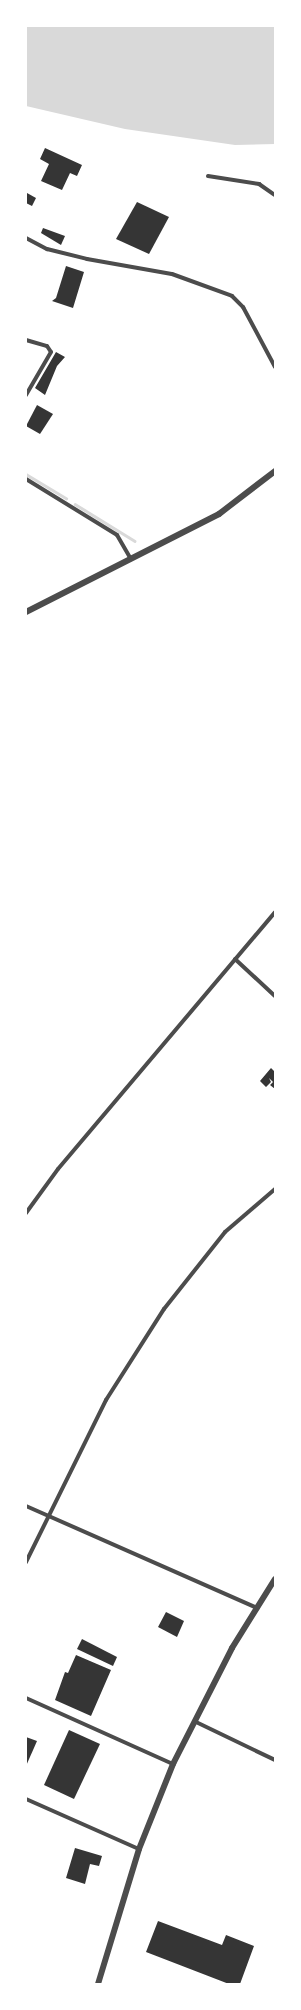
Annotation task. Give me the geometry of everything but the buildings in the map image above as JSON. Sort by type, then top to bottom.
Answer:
[{"type":"street","points":[[208,176],[259,184],[275,195]]},
{"type":"street","points":[[26,238],[47,249],[87,259],[172,274],[232,296],[243,308],[275,367]]},
{"type":"street","points":[[26,340],[47,346],[51,355],[26,394]]},
{"type":"street","points":[[26,612],[132,560],[219,514],[275,471]]},
{"type":"street","points":[[26,479],[117,535],[132,560]]},
{"type":"street","points":[[26,1213],[58,1169],[275,912]]},
{"type":"street","points":[[235,959],[275,996]]},
{"type":"street","points":[[26,1562],[106,1400],[164,1309],[225,1232],[275,1189]]},
{"type":"street","points":[[26,1506],[257,1608]]},
{"type":"street","points":[[98,1984],[138,1849],[173,1764],[196,1722],[232,1648],[275,1579]]},
{"type":"street","points":[[26,1698],[173,1764]]},
{"type":"street","points":[[196,1722],[275,1760]]},
{"type":"street","points":[[26,1799],[138,1849]]},
{"type":"shaded area","points":[[26,26],[275,26],[275,144],[235,145],[125,129],[26,106]]},
{"type":"waterway","points":[[26,474],[66,498]]},
{"type":"waterway","points":[[75,504],[135,541]]}]
